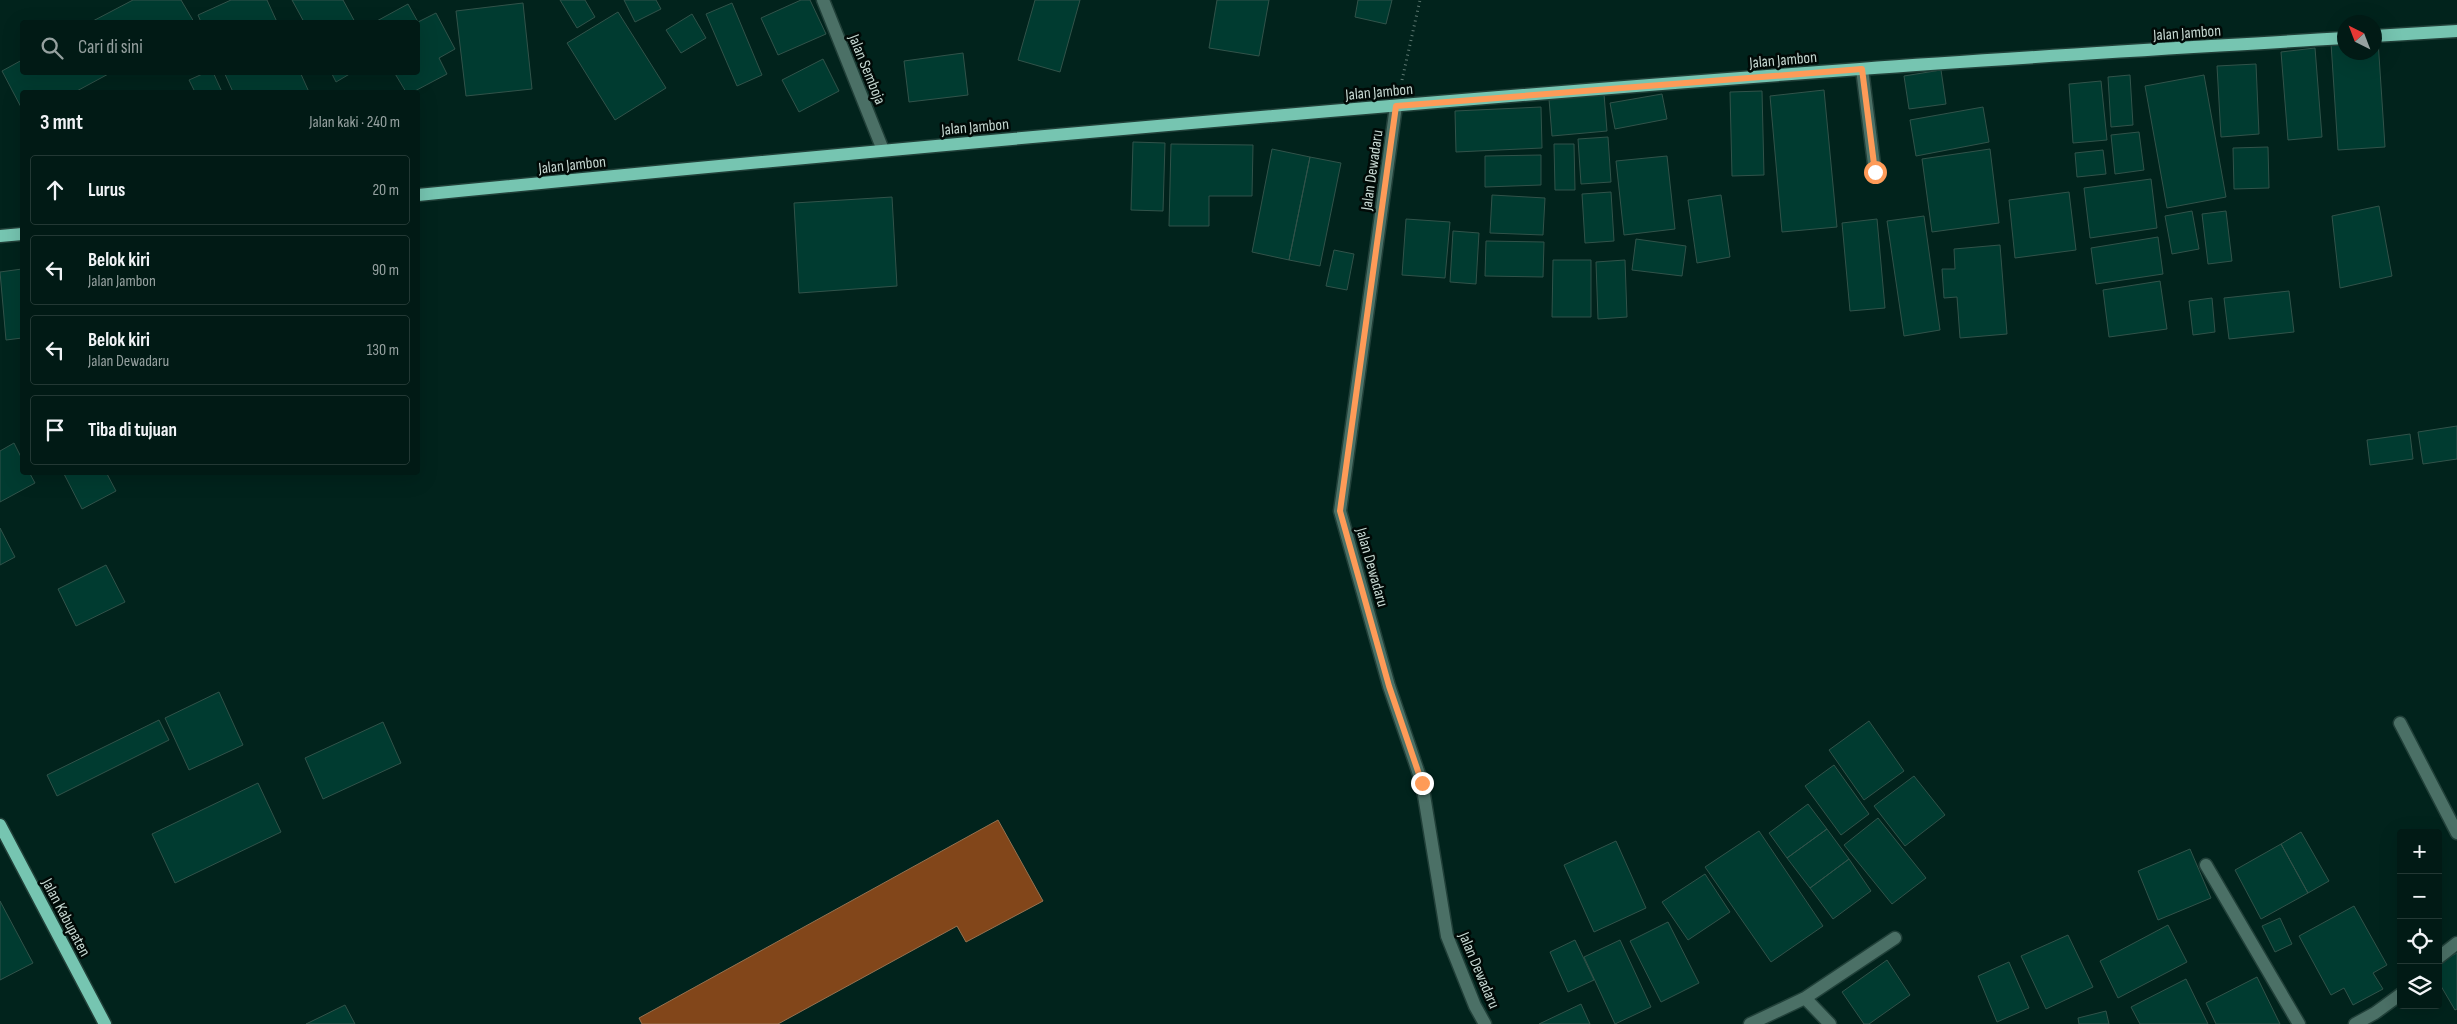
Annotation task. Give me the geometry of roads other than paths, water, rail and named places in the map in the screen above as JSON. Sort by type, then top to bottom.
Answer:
[{"type":"main road","points":[[2382,36],[2457,31]]},
{"type":"main road","name":"Jalan Jambon","points":[[420,196],[882,150],[1396,106],[1862,69],[2337,38]]},
{"type":"main road","points":[[0,236],[20,234]]},
{"type":"main road","name":"Jalan Kabupaten","points":[[0,825],[105,1024]]},
{"type":"street","name":"Jalan Semboja","points":[[822,0],[882,150]]},
{"type":"street","points":[[1862,69],[1875,172]]},
{"type":"street","name":"Jalan Dewadaru","points":[[1396,106],[1340,511],[1389,686],[1422,783],[1447,936],[1475,1006],[1485,1024]]},
{"type":"street","points":[[2400,723],[2457,833]]},
{"type":"street","points":[[2206,865],[2299,1024]]},
{"type":"street","points":[[1750,1024],[1805,998],[1895,938]]},
{"type":"street","points":[[2442,955],[2457,943]]},
{"type":"street","points":[[2355,1024],[2374,1014],[2397,997]]},
{"type":"street","points":[[1805,998],[1830,1024]]}]
